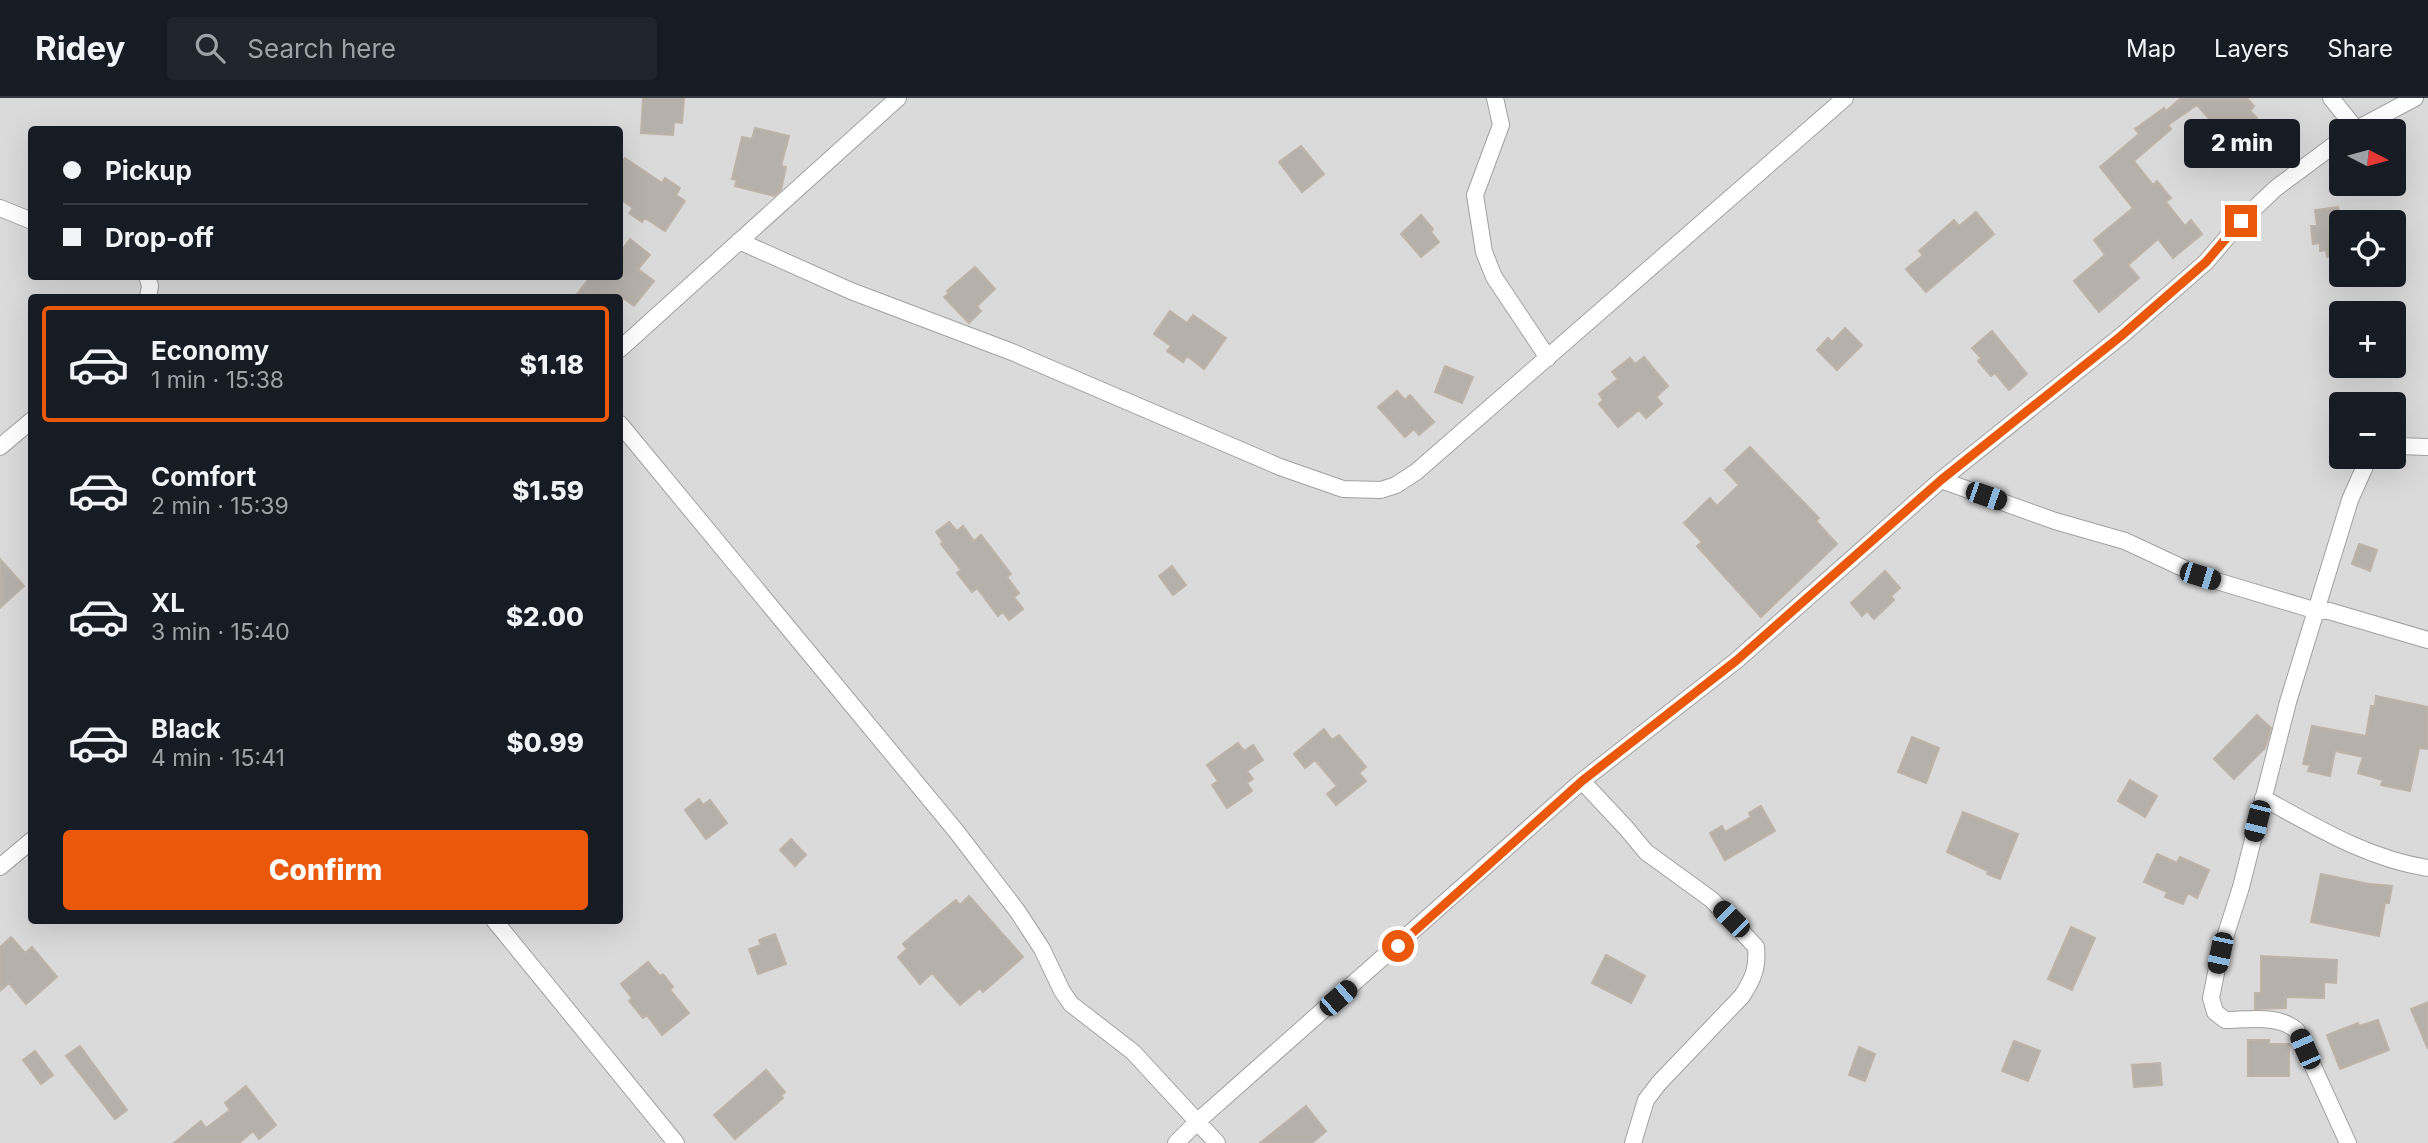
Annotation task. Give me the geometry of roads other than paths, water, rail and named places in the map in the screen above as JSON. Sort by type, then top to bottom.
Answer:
[{"type":"street","points":[[623,346],[898,98]]},
{"type":"street","points":[[1495,98],[1502,125],[1475,195],[1484,252],[1494,277],[1548,358]]},
{"type":"street","points":[[739,241],[852,291],[1012,352],[1279,467],[1343,489],[1381,490],[1396,485],[1416,472],[1845,98]]},
{"type":"street","points":[[2331,98],[2347,119]]},
{"type":"street","points":[[2376,119],[2415,98]]},
{"type":"street","points":[[1176,1143],[1582,781],[1737,660],[1941,480],[2121,336],[2206,262],[2241,221],[2276,188],[2329,149]]},
{"type":"street","points":[[0,208],[28,219]]},
{"type":"street","points":[[0,447],[28,423]]},
{"type":"street","points":[[623,428],[956,831],[1036,940],[1071,1004],[1133,1052],[1217,1143]]},
{"type":"street","points":[[2406,446],[2428,447]]},
{"type":"street","points":[[2348,1143],[2297,1031],[2289,1023],[2277,1021],[2225,1020],[2215,1012],[2211,998],[2220,953],[2241,887],[2287,702],[2350,500],[2364,469]]},
{"type":"street","points":[[1941,480],[2055,521],[2125,541],[2200,576],[2428,640]]},
{"type":"street","points":[[1582,781],[1646,852],[1712,900],[1756,947],[1757,969],[1742,996],[1658,1083],[1646,1100],[1633,1143]]},
{"type":"street","points":[[2263,798],[2351,845],[2405,864],[2428,868]]},
{"type":"street","points":[[0,867],[28,843]]},
{"type":"street","points":[[497,924],[676,1143]]}]
